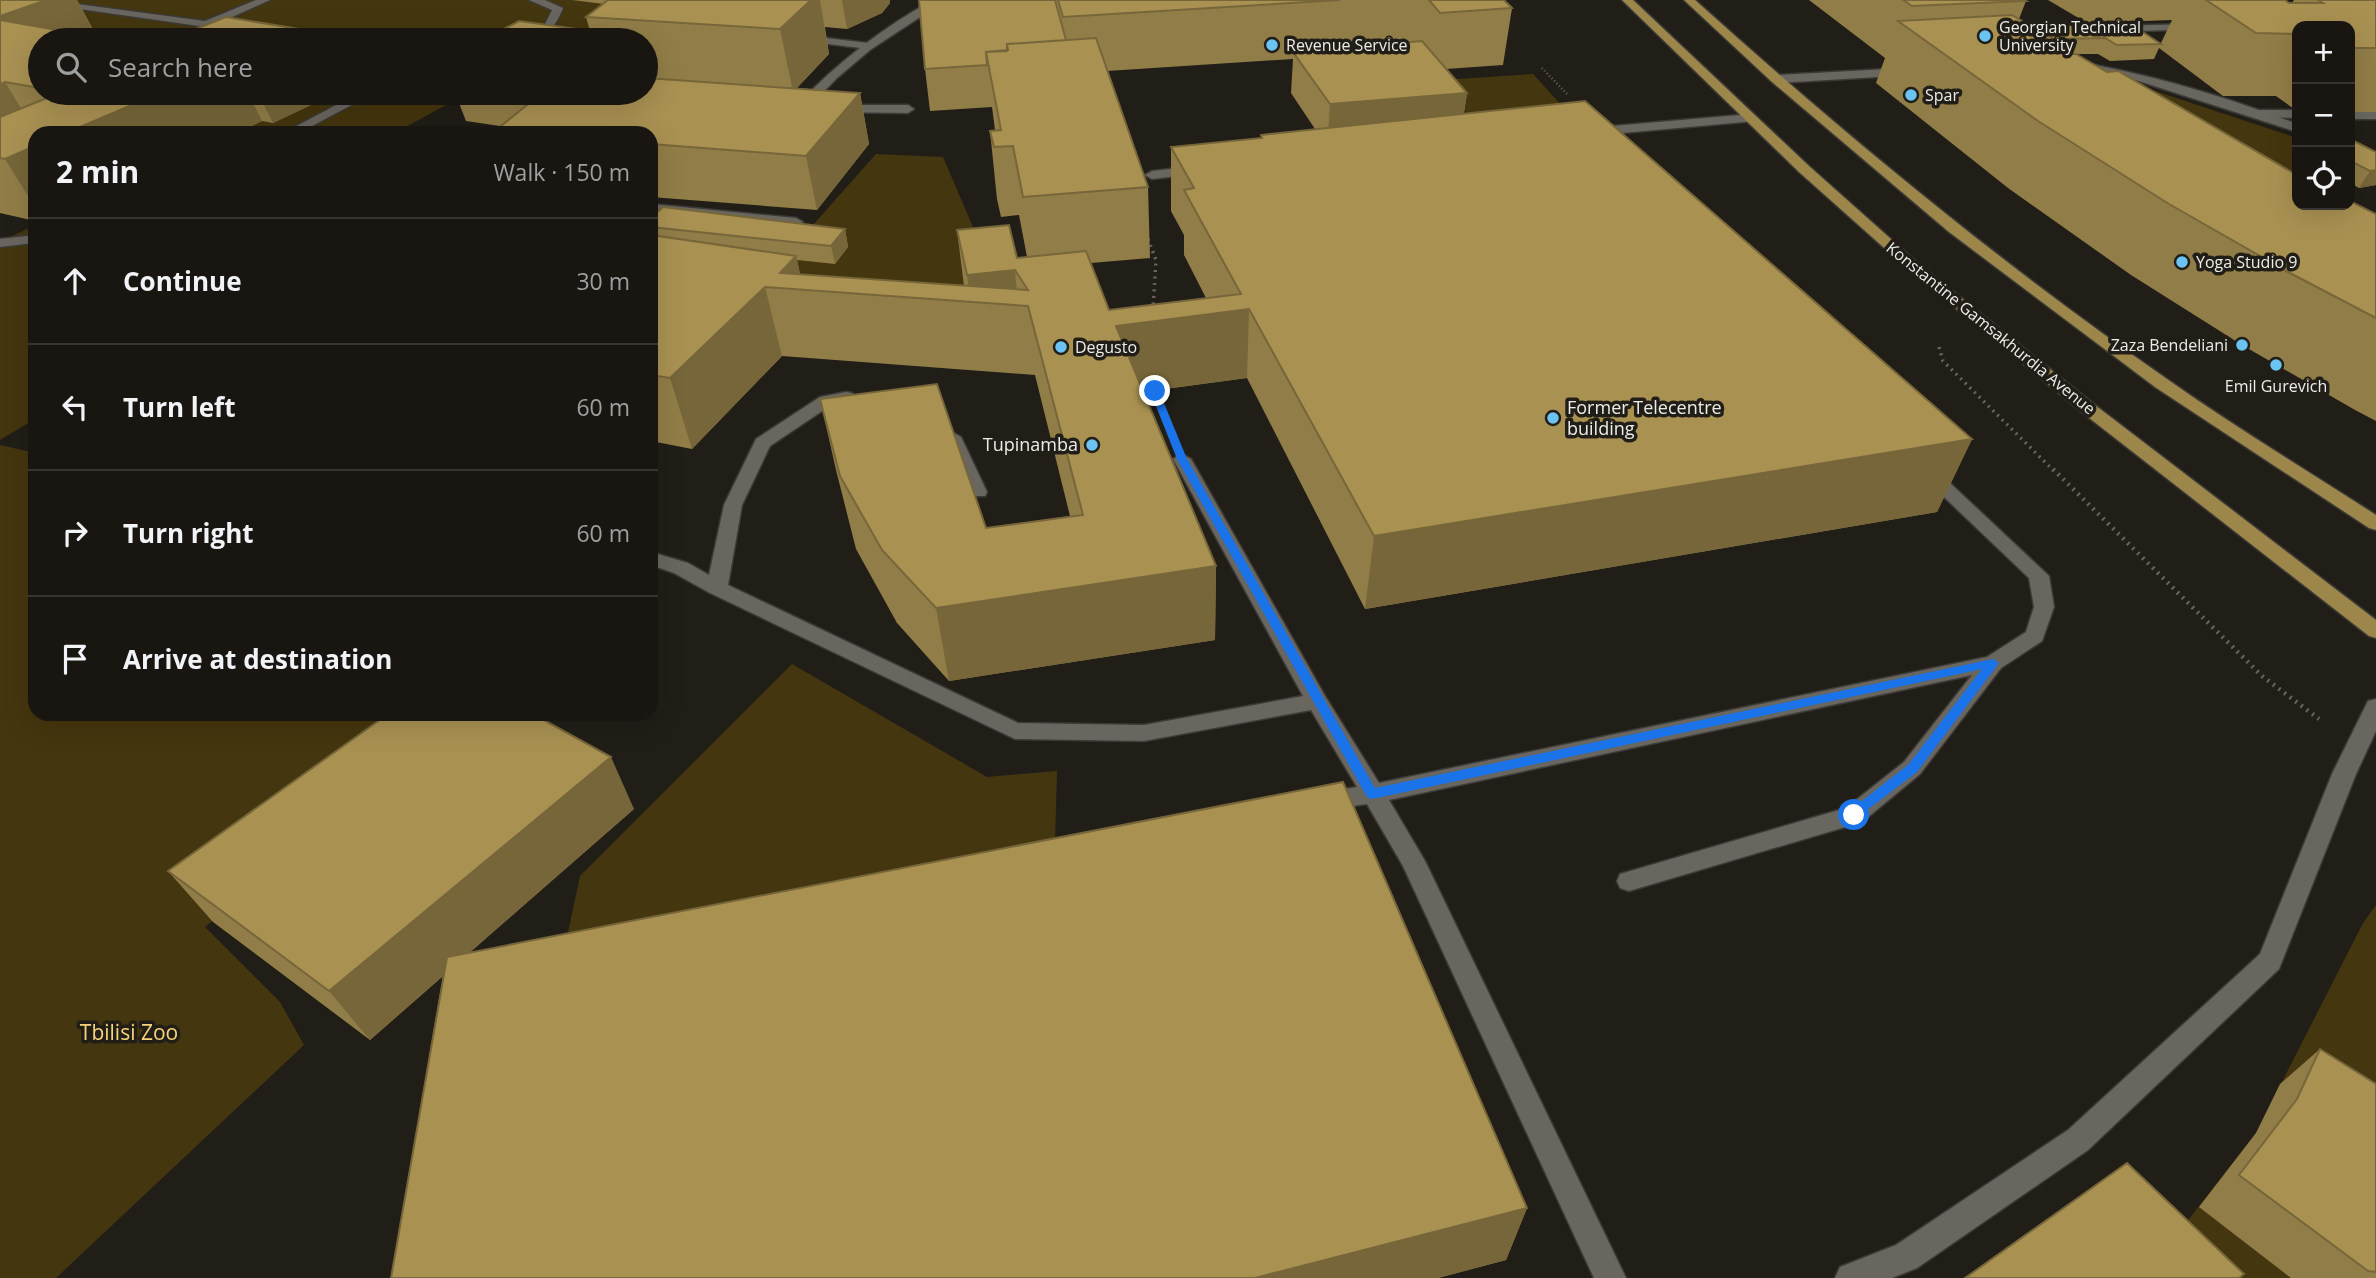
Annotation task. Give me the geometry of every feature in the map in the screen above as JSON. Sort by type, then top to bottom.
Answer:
[{"type":"main road","name":"Konstantine Gamsakhurdia Avenue","points":[[1627,0],[1913,266],[2121,433],[2376,631]]},
{"type":"main road","points":[[1689,0],[1776,79],[1954,229],[2161,383],[2376,524]]},
{"type":"street","points":[[207,24],[265,0]]},
{"type":"street","points":[[534,0],[558,8],[547,28]]},
{"type":"street","points":[[908,109],[809,108],[831,75],[868,46],[942,0]]},
{"type":"street","points":[[37,6],[51,1],[233,28]]},
{"type":"street","points":[[2096,30],[2204,27]]},
{"type":"street","points":[[792,37],[868,46]]},
{"type":"street","points":[[2063,64],[2122,72],[2292,126]]},
{"type":"street","points":[[1776,79],[1916,72]]},
{"type":"street","points":[[303,126],[344,105]]},
{"type":"street","points":[[2260,114],[2292,114]]},
{"type":"street","points":[[2355,115],[2376,116]]},
{"type":"street","points":[[1586,149],[1571,133],[1751,118]]},
{"type":"street","points":[[1152,175],[1210,169]]},
{"type":"street","points":[[658,209],[796,222]]},
{"type":"street","points":[[0,243],[28,241]]},
{"type":"street","points":[[717,588],[733,505],[762,443],[826,401],[865,395]]},
{"type":"street","points":[[943,418],[978,492]]},
{"type":"street","points":[[1182,459],[1317,701],[1413,862],[1610,1278]]},
{"type":"street","points":[[1629,881],[1854,815],[1912,768],[1993,663],[2035,636],[2044,607],[2039,576],[1918,462]]},
{"type":"street","points":[[658,560],[681,568],[717,588],[1015,731],[1144,733],[1317,701]]},
{"type":"street","points":[[1305,804],[1372,794],[1993,663]]},
{"type":"street","points":[[1851,1278],[1906,1257],[2078,1140],[2270,961],[2376,707]]},
{"type":"path","points":[[1144,229],[1156,260],[1152,321]]},
{"type":"path","points":[[1913,266],[1943,360],[2262,676],[2357,748]]},
{"type":"path","points":[[1152,382],[1182,459]]},
{"type":"green space","points":[[27,0],[574,0],[668,12],[634,28],[71,28],[0,17],[0,10]]},
{"type":"green space","points":[[1533,74],[1574,119],[1483,134],[1442,80]]},
{"type":"green space","points":[[2128,82],[2292,136],[2292,201]]},
{"type":"green space","points":[[281,105],[446,105],[408,126],[238,126]]},
{"type":"green space","points":[[876,154],[943,157],[998,285],[911,330],[658,221],[804,235]]},
{"type":"green space","points":[[28,228],[28,423],[0,440],[0,242]]},
{"type":"green space","name":"Tbilisi Zoo","points":[[0,445],[28,451],[28,721],[446,721],[205,927],[280,1002],[304,1045],[56,1278],[0,1278]]},
{"type":"green space","points":[[792,664],[987,777],[1057,771],[1055,844],[565,946],[580,876]]},
{"type":"green space","points":[[2376,905],[2376,1278],[1976,1278],[2157,1260],[2256,1133],[2363,923]]},
{"type":"building","points":[[0,0],[46,0],[0,16]]},
{"type":"building","points":[[608,0],[811,0],[780,29],[586,17]]},
{"type":"building","points":[[919,0],[1055,0],[1066,40],[1007,44],[1007,51],[986,52],[987,65],[925,69]]},
{"type":"building","points":[[1058,0],[1340,0],[1063,17]]},
{"type":"building","points":[[1429,0],[1504,0],[1512,8],[1440,13]]},
{"type":"building","points":[[1903,0],[2024,0],[2026,1],[1912,6]]},
{"type":"building","points":[[2206,0],[2323,3],[2318,0],[2376,0],[2376,48],[2355,48],[2355,21],[2292,21],[2292,34],[2256,33]]},
{"type":"building","points":[[2012,15],[2039,31],[2031,32],[2066,54],[2076,54],[2107,72],[2118,71],[2292,172],[2292,210],[2355,210],[2355,204],[2376,214],[2376,318],[2288,272],[2169,204],[2038,121],[1898,21]]},
{"type":"building","points":[[226,17],[293,28],[198,28]]},
{"type":"building","points":[[0,20],[46,28],[28,28],[28,86],[5,82],[0,84]]},
{"type":"building","points":[[519,21],[570,28],[506,28]]},
{"type":"building","points":[[2132,25],[2161,44],[2117,45],[2105,38],[2054,39],[2035,26]]},
{"type":"building","points":[[1096,38],[1148,187],[1023,197],[1013,146],[994,147],[990,131],[1001,130],[986,52],[1008,50],[1007,44]]},
{"type":"building","points":[[1422,41],[1467,93],[1330,104],[1293,52]]},
{"type":"building","points":[[658,79],[860,93],[806,156],[658,145],[658,126],[501,126],[527,105],[658,105]]},
{"type":"building","name":"Former Telecentre building","points":[[1585,101],[1972,439],[1374,536],[1249,309],[1116,326],[1216,566],[936,608],[882,550],[840,476],[820,399],[937,384],[986,528],[1083,515],[1028,306],[765,287],[670,378],[658,376],[658,236],[796,256],[780,273],[1028,290],[1015,270],[967,275],[957,230],[1009,225],[1017,258],[1086,251],[1109,310],[1241,294],[1184,190],[1194,188],[1171,147],[1262,138],[1261,135]]},
{"type":"building","points":[[30,105],[132,105],[82,126],[28,126],[28,149],[5,159],[0,158],[0,117]]},
{"type":"building","points":[[2355,142],[2376,152],[2376,170],[2370,171],[2355,164]]},
{"type":"building","points":[[663,207],[845,229],[831,246],[658,228],[658,212]]},
{"type":"building","points":[[378,721],[546,721],[611,757],[329,991],[168,871]]},
{"type":"building","points":[[1343,782],[1527,1208],[1255,1278],[391,1278],[447,957]]},
{"type":"building","points":[[2320,1049],[2376,1084],[2376,1272],[2368,1271],[2239,1175],[2297,1099]]},
{"type":"building","points":[[2127,1163],[2244,1274],[2239,1278],[1965,1278]]},
{"type":"place","name":"Georgian Technical University","points":[[1985,36]]},
{"type":"place","name":"Revenue Service","points":[[1272,45]]},
{"type":"place","name":"Spar","points":[[1911,95]]},
{"type":"place","name":"Yoga Studio 9","points":[[2182,262]]},
{"type":"place","name":"Zaza Bendeliani","points":[[2242,345]]},
{"type":"place","name":"Degusto","points":[[1061,347]]},
{"type":"place","name":"Emil Gurevich","points":[[2276,365]]},
{"type":"place","name":"Former Telecentre building","points":[[1553,418]]},
{"type":"place","name":"Tupinamba","points":[[1092,445]]},
{"type":"route","points":[[1155,391],[1182,459],[1372,794],[1993,663],[1912,768],[1854,815]]}]
